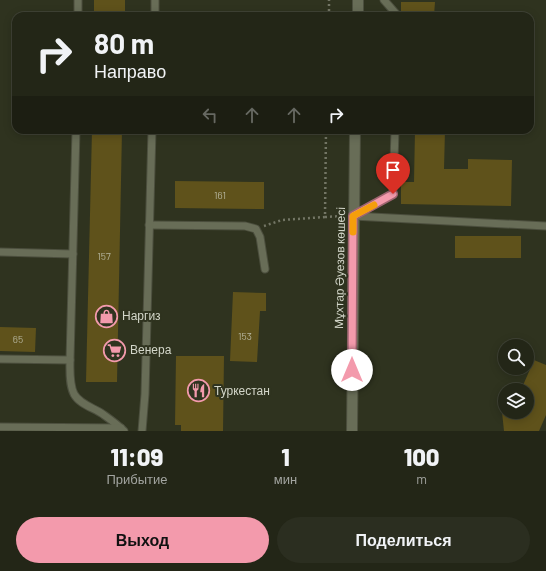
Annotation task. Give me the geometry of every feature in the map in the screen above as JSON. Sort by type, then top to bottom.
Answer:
[{"type":"street","points":[[358,0],[358,12]]},
{"type":"street","name":"Мұхтар Әуезов көшесі","points":[[352,431],[355,134]]},
{"type":"lane","points":[[78,0],[78,12]]},
{"type":"lane","points":[[155,0],[155,12]]},
{"type":"lane","points":[[384,0],[394,12]]},
{"type":"lane","points":[[76,134],[70,360],[73,393],[83,403],[104,415],[122,429]]},
{"type":"lane","points":[[142,431],[145,394],[152,134]]},
{"type":"lane","points":[[353,216],[393,194],[395,134]]},
{"type":"lane","points":[[353,216],[546,226]]},
{"type":"lane","points":[[149,225],[245,226],[256,229],[260,237],[264,269]]},
{"type":"lane","points":[[0,252],[73,254]]},
{"type":"lane","points":[[0,359],[70,360]]},
{"type":"lane","points":[[0,428],[122,429]]},
{"type":"path","points":[[328,12],[329,0]]},
{"type":"path","points":[[325,216],[326,134]]},
{"type":"path","points":[[256,229],[269,223],[282,220],[325,216],[353,216]]},
{"type":"building","points":[[94,0],[125,0],[125,12],[94,12]]},
{"type":"building","points":[[401,2],[435,2],[434,12],[401,12]]},
{"type":"building","points":[[92,134],[122,134],[117,382],[86,382]]},
{"type":"building","points":[[415,134],[445,134],[444,169],[468,169],[468,159],[512,160],[511,206],[401,204],[401,182],[414,182]]},
{"type":"building","points":[[175,181],[264,182],[264,209],[175,208]]},
{"type":"building","points":[[455,236],[521,236],[521,258],[455,258]]},
{"type":"building","points":[[233,292],[266,293],[266,311],[260,311],[257,362],[230,361]]},
{"type":"building","points":[[0,327],[36,328],[35,352],[0,351]]},
{"type":"building","name":"Туркестан","points":[[176,356],[224,356],[223,431],[181,431],[181,425],[175,425]]},
{"type":"building","points":[[534,360],[546,365],[546,415],[539,431],[504,431],[503,419],[534,419],[534,383],[524,383],[528,375],[534,375]]},
{"type":"slow traffic","points":[[353,232],[353,216],[374,205]]},
{"type":"place","name":"Наргиз","points":[[107,316]]},
{"type":"place","name":"Венера","points":[[114,350]]},
{"type":"place","name":"Туркестан","points":[[199,391]]},
{"type":"route","points":[[352,370],[353,216],[393,194]]}]
